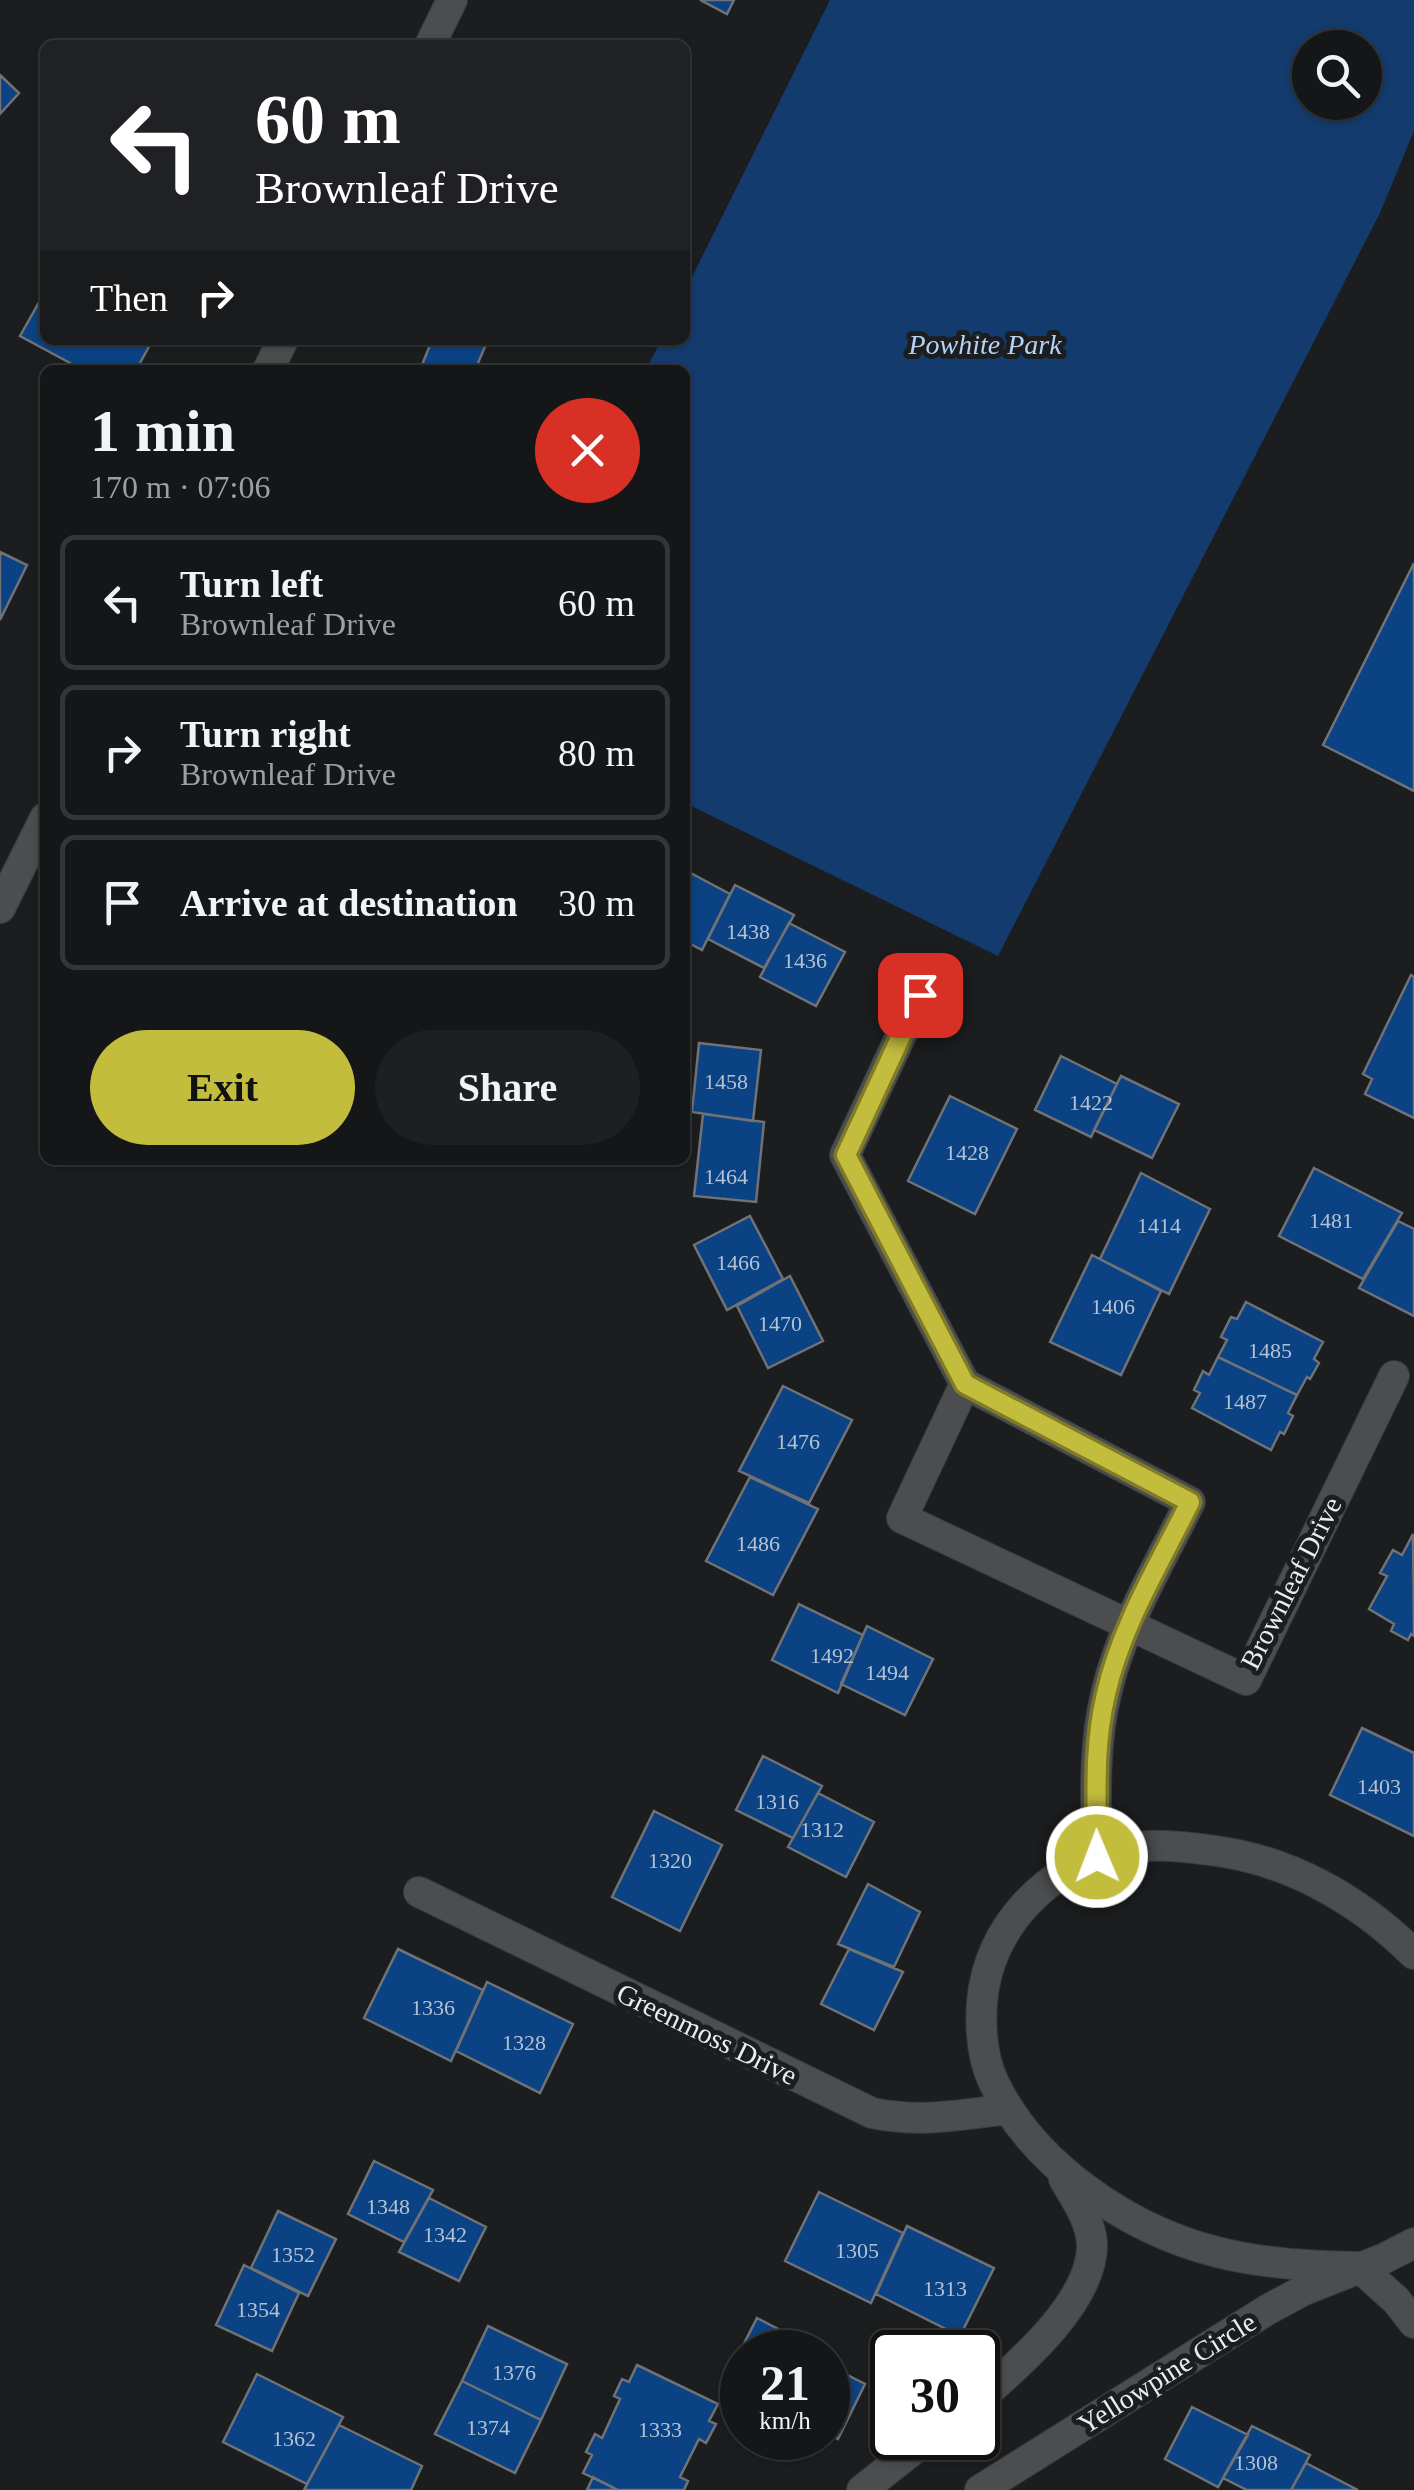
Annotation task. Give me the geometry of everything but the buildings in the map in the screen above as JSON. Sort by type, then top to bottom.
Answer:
[{"type":"street","points":[[432,40],[452,0]]},
{"type":"street","points":[[0,908],[40,828]]},
{"type":"street","points":[[920,995],[846,1155],[965,1384],[1190,1502],[1129,1626],[1106,1689],[1097,1763],[1097,1857]]},
{"type":"street","name":"Brownleaf Drive","points":[[965,1384],[902,1518],[1246,1680],[1394,1376]]},
{"type":"street","name":"Yellowpine Circle","points":[[1000,2380],[1052,2328],[1081,2285],[1092,2245],[1080,2204],[1055,2164],[1009,2108],[993,2082],[984,2056],[984,1985],[994,1955],[1020,1908],[1065,1873],[1121,1850],[1167,1846],[1218,1851],[1301,1874],[1350,1902],[1414,1954]]},
{"type":"street","name":"Greenmoss Drive","points":[[419,1892],[872,2113],[932,2120],[1009,2108]]},
{"type":"street","name":"Yellowpine Circle","points":[[1055,2164],[1118,2209],[1189,2244],[1278,2263],[1360,2267]]},
{"type":"street","name":"Yellowpine Circle","points":[[980,2490],[1267,2310],[1414,2243]]},
{"type":"street","points":[[1360,2267],[1396,2300],[1414,2323]]},
{"type":"street","points":[[862,2490],[900,2460]]},
{"type":"green space","name":"Powhite Park","points":[[830,0],[1414,0],[1414,131],[1380,213],[998,956],[690,805],[690,365],[648,365],[658,345],[690,345],[690,281]]},
{"type":"route","points":[[920,995],[846,1155],[965,1384],[1190,1502],[1129,1626],[1106,1689],[1098,1750],[1097,1857]]}]
